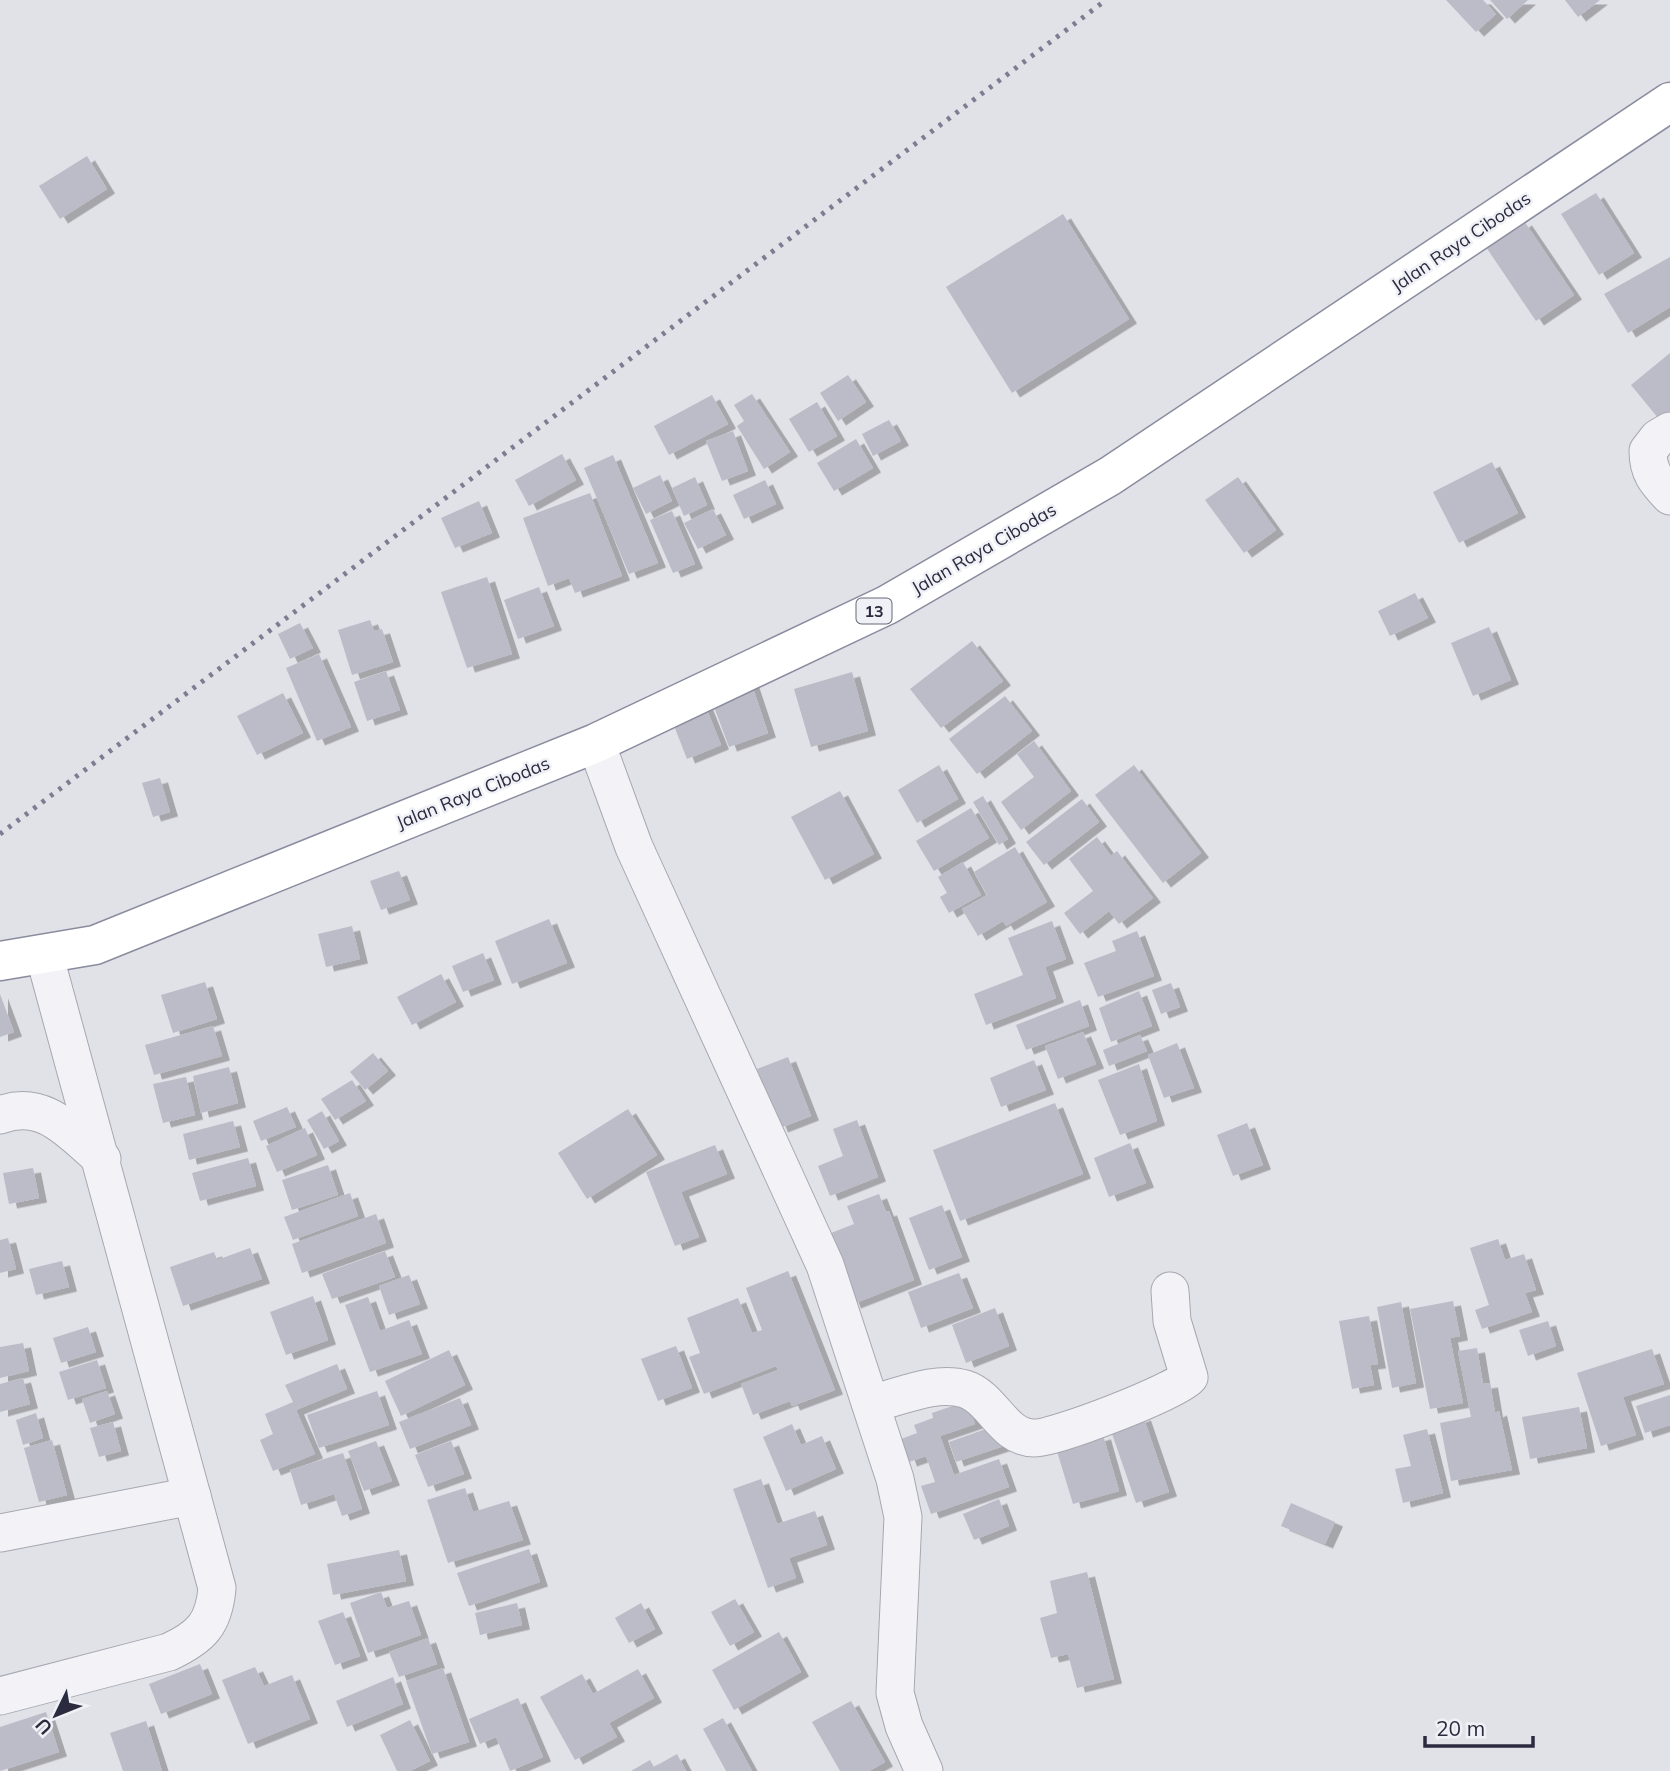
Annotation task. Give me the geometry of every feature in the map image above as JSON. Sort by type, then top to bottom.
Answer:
[{"type":"highway","name":"Jalan Raya Cibodas","points":[[0,961],[95,946],[596,743],[887,605],[1110,476],[1670,102]]},
{"type":"street","points":[[1670,431],[1658,438],[1648,451],[1648,466],[1655,480],[1670,496]]},
{"type":"street","points":[[596,743],[634,847],[825,1265],[895,1479],[903,1517],[895,1693],[904,1726],[924,1771]]},
{"type":"street","points":[[0,1696],[169,1652],[187,1643],[205,1628],[215,1611],[217,1588],[44,954]]},
{"type":"street","points":[[0,1115],[31,1109],[51,1115],[102,1159]]},
{"type":"street","points":[[871,1404],[938,1386],[968,1390],[1015,1433],[1033,1438],[1058,1434],[1171,1389],[1189,1377],[1172,1321],[1170,1291]]},
{"type":"street","points":[[0,1533],[191,1496]]},
{"type":"building","points":[[1446,0],[1483,0],[1496,14],[1476,32]]},
{"type":"building","points":[[1490,0],[1528,0],[1507,19]]},
{"type":"building","points":[[1565,0],[1600,0],[1578,17]]},
{"type":"building","points":[[87,156],[107,189],[60,219],[39,186]]},
{"type":"building","points":[[1596,193],[1634,253],[1599,275],[1561,214]]},
{"type":"building","points":[[1063,214],[1129,319],[1012,393],[946,287]]},
{"type":"building","points":[[1524,221],[1574,295],[1536,321],[1486,247]]},
{"type":"building","points":[[1670,257],[1670,307],[1628,333],[1604,294]]},
{"type":"building","points":[[1670,353],[1670,418],[1663,424],[1631,385]]},
{"type":"building","points":[[848,375],[866,402],[838,421],[820,393]]},
{"type":"building","points":[[752,394],[790,452],[764,469],[737,426],[744,421],[734,405]]},
{"type":"building","points":[[712,395],[728,424],[669,455],[654,426]]},
{"type":"building","points":[[817,402],[837,436],[809,452],[789,419]]},
{"type":"building","points":[[889,420],[901,441],[873,456],[862,434]]},
{"type":"building","points":[[733,431],[748,471],[722,481],[706,441]]},
{"type":"building","points":[[856,439],[873,468],[834,491],[817,463]]},
{"type":"building","points":[[562,454],[576,480],[529,506],[515,480]]},
{"type":"building","points":[[613,455],[658,563],[629,574],[584,468]]},
{"type":"building","points":[[1492,462],[1518,513],[1459,543],[1433,492]]},
{"type":"building","points":[[660,475],[672,501],[646,514],[633,488]]},
{"type":"building","points":[[695,477],[707,505],[684,516],[672,488]]},
{"type":"building","points":[[1238,477],[1276,530],[1244,553],[1205,500]]},
{"type":"building","points":[[765,480],[776,504],[744,519],[733,495]]},
{"type":"building","points":[[590,493],[622,576],[575,593],[569,578],[548,586],[523,518]]},
{"type":"building","points":[[479,501],[492,533],[455,548],[441,518]]},
{"type":"building","points":[[713,509],[726,535],[698,549],[684,523]]},
{"type":"building","points":[[672,511],[695,564],[673,573],[650,520]]},
{"type":"building","points":[[487,577],[512,654],[467,668],[441,592]]},
{"type":"building","points":[[539,587],[554,626],[518,639],[504,600]]},
{"type":"building","points":[[1415,593],[1428,618],[1390,636],[1378,611]]},
{"type":"building","points":[[370,620],[374,631],[382,629],[393,662],[352,675],[338,630]]},
{"type":"building","points":[[300,623],[313,648],[290,659],[278,634]]},
{"type":"building","points":[[1489,627],[1511,680],[1473,696],[1451,643]]},
{"type":"building","points":[[972,641],[1003,681],[941,728],[910,689]]},
{"type":"building","points":[[319,654],[351,727],[317,741],[286,668]]},
{"type":"building","points":[[386,671],[400,710],[367,721],[354,682]]},
{"type":"building","points":[[852,672],[868,731],[811,747],[794,689]]},
{"type":"building","points":[[751,682],[768,733],[729,747],[710,696]]},
{"type":"building","points":[[283,693],[303,733],[257,755],[237,716]]},
{"type":"building","points":[[1005,696],[1032,731],[977,774],[949,739]]},
{"type":"building","points":[[705,705],[721,745],[687,759],[671,718]]},
{"type":"building","points":[[1034,741],[1071,791],[1021,830],[1001,802],[1034,777],[1017,754]]},
{"type":"building","points":[[939,765],[958,799],[917,823],[898,790]]},
{"type":"building","points":[[1134,765],[1201,853],[1163,883],[1095,795]]},
{"type":"building","points":[[160,778],[170,812],[153,817],[142,783]]},
{"type":"building","points":[[840,791],[874,854],[825,880],[791,817]]},
{"type":"building","points":[[983,796],[1008,839],[999,845],[973,802]]},
{"type":"building","points":[[1082,799],[1099,822],[1044,865],[1026,842]]},
{"type":"building","points":[[971,808],[989,838],[934,871],[916,841]]},
{"type":"building","points":[[1097,837],[1111,856],[1117,851],[1153,898],[1119,924],[1109,911],[1080,934],[1064,913],[1093,891],[1069,859]]},
{"type":"building","points":[[1015,847],[1047,902],[1006,926],[1003,921],[978,936],[962,909],[987,895],[974,872]]},
{"type":"building","points":[[963,862],[981,895],[949,913],[940,897],[947,893],[938,877]]},
{"type":"building","points":[[399,871],[410,900],[381,910],[370,881]]},
{"type":"building","points":[[549,919],[567,963],[512,984],[495,941]]},
{"type":"building","points":[[1052,921],[1066,959],[1045,967],[1056,998],[986,1025],[974,994],[1023,975],[1008,938]]},
{"type":"building","points":[[352,926],[360,959],[326,967],[318,934]]},
{"type":"building","points":[[1137,931],[1154,976],[1098,997],[1084,963],[1116,951],[1112,941]]},
{"type":"building","points":[[483,953],[494,980],[463,992],[452,966]]},
{"type":"building","points":[[441,974],[456,1002],[412,1025],[397,997]]},
{"type":"building","points":[[205,982],[217,1019],[173,1033],[161,995]]},
{"type":"building","points":[[1171,983],[1180,1007],[1161,1014],[1152,990]]},
{"type":"building","points":[[1139,991],[1152,1026],[1111,1042],[1099,1008]]},
{"type":"building","points":[[0,994],[14,1032],[0,1037]]},
{"type":"building","points":[[1080,1000],[1089,1026],[1026,1050],[1016,1025]]},
{"type":"building","points":[[213,1026],[222,1056],[154,1075],[145,1045]]},
{"type":"building","points":[[1083,1032],[1096,1064],[1058,1079],[1045,1046]]},
{"type":"building","points":[[1140,1035],[1147,1051],[1109,1066],[1103,1050]]},
{"type":"building","points":[[1177,1043],[1194,1088],[1164,1098],[1148,1055]]},
{"type":"building","points":[[373,1053],[388,1071],[365,1090],[350,1072]]},
{"type":"building","points":[[788,1057],[811,1116],[780,1128],[757,1069]]},
{"type":"building","points":[[1034,1060],[1046,1090],[1001,1107],[990,1078]]},
{"type":"building","points":[[1139,1064],[1157,1121],[1120,1135],[1098,1080]]},
{"type":"building","points":[[229,1067],[238,1103],[201,1113],[193,1076]]},
{"type":"building","points":[[186,1077],[195,1115],[163,1123],[153,1084]]},
{"type":"building","points":[[352,1080],[366,1101],[335,1120],[321,1099]]},
{"type":"building","points":[[1055,1103],[1083,1174],[960,1221],[933,1150]]},
{"type":"building","points":[[287,1107],[296,1127],[261,1141],[253,1121]]},
{"type":"building","points":[[628,1109],[657,1155],[587,1199],[558,1153]]},
{"type":"building","points":[[322,1111],[339,1141],[324,1149],[307,1120]]},
{"type":"building","points":[[857,1120],[878,1177],[830,1196],[818,1166],[843,1156],[833,1129]]},
{"type":"building","points":[[233,1121],[240,1147],[189,1160],[183,1134]]},
{"type":"building","points":[[1247,1123],[1263,1165],[1233,1176],[1217,1135]]},
{"type":"building","points":[[305,1128],[317,1155],[277,1172],[266,1146]]},
{"type":"building","points":[[1130,1143],[1146,1183],[1109,1197],[1094,1158]]},
{"type":"building","points":[[715,1145],[727,1174],[681,1192],[699,1237],[675,1246],[646,1172]]},
{"type":"building","points":[[248,1158],[256,1186],[200,1201],[192,1173]]},
{"type":"building","points":[[328,1165],[338,1195],[292,1210],[282,1180]]},
{"type":"building","points":[[33,1168],[39,1198],[9,1204],[3,1173]]},
{"type":"building","points":[[350,1193],[358,1216],[293,1240],[284,1217]]},
{"type":"building","points":[[879,1194],[886,1212],[889,1211],[914,1280],[853,1304],[826,1235],[854,1224],[847,1206]]},
{"type":"building","points":[[942,1205],[962,1257],[929,1270],[909,1218]]},
{"type":"building","points":[[376,1214],[386,1243],[302,1273],[292,1244]]},
{"type":"building","points":[[8,1238],[16,1269],[0,1273],[0,1240]]},
{"type":"building","points":[[1498,1239],[1505,1260],[1524,1254],[1536,1290],[1525,1293],[1532,1312],[1482,1329],[1475,1310],[1489,1305],[1470,1248]]},
{"type":"building","points":[[250,1248],[262,1279],[183,1306],[170,1267],[214,1252],[217,1260]]},
{"type":"building","points":[[385,1251],[395,1277],[332,1299],[322,1274]]},
{"type":"building","points":[[62,1261],[69,1287],[36,1295],[29,1269]]},
{"type":"building","points":[[788,1271],[835,1390],[792,1406],[790,1401],[753,1415],[741,1384],[778,1370],[776,1366],[704,1394],[689,1357],[700,1353],[687,1318],[738,1298],[752,1333],[762,1330],[746,1288]]},
{"type":"building","points":[[959,1273],[973,1308],[921,1328],[908,1292]]},
{"type":"building","points":[[409,1275],[420,1304],[389,1315],[379,1286]]},
{"type":"building","points":[[313,1296],[328,1340],[286,1355],[270,1312]]},
{"type":"building","points":[[368,1297],[380,1331],[409,1320],[422,1354],[370,1372],[345,1305]]},
{"type":"building","points":[[1453,1301],[1460,1336],[1450,1338],[1463,1403],[1430,1409],[1410,1309]]},
{"type":"building","points":[[1401,1302],[1416,1383],[1392,1388],[1377,1307]]},
{"type":"building","points":[[995,1308],[1009,1346],[966,1363],[952,1325]]},
{"type":"building","points":[[1369,1316],[1378,1364],[1370,1365],[1374,1385],[1352,1389],[1339,1321]]},
{"type":"building","points":[[1548,1321],[1556,1346],[1528,1356],[1519,1330]]},
{"type":"building","points":[[88,1327],[96,1352],[61,1363],[53,1338]]},
{"type":"building","points":[[23,1343],[29,1371],[0,1378],[0,1347]]},
{"type":"building","points":[[676,1346],[692,1388],[658,1401],[641,1359]]},
{"type":"building","points":[[1477,1348],[1483,1384],[1490,1383],[1495,1413],[1499,1411],[1512,1470],[1451,1481],[1440,1423],[1471,1417],[1458,1351]]},
{"type":"building","points":[[1652,1349],[1664,1384],[1623,1397],[1636,1435],[1601,1446],[1577,1373]]},
{"type":"building","points":[[449,1350],[465,1385],[401,1416],[385,1381]]},
{"type":"building","points":[[97,1360],[106,1388],[68,1400],[59,1372]]},
{"type":"building","points":[[337,1364],[347,1389],[296,1410],[315,1454],[273,1471],[260,1440],[273,1434],[265,1414],[293,1402],[285,1385]]},
{"type":"building","points":[[23,1378],[30,1404],[0,1412],[0,1384]]},
{"type":"building","points":[[107,1391],[115,1414],[90,1423],[82,1399]]},
{"type":"building","points":[[377,1391],[389,1425],[319,1448],[307,1415]]},
{"type":"building","points":[[1670,1395],[1670,1425],[1645,1433],[1636,1406]]},
{"type":"building","points":[[460,1398],[471,1425],[410,1449],[399,1422]]},
{"type":"building","points":[[967,1401],[975,1424],[940,1436],[954,1475],[999,1459],[1009,1487],[931,1514],[921,1486],[935,1482],[926,1456],[909,1462],[901,1439],[917,1433],[914,1425],[933,1418],[932,1413]]},
{"type":"building","points":[[1579,1407],[1587,1448],[1530,1459],[1522,1417]]},
{"type":"building","points":[[36,1413],[43,1438],[23,1445],[16,1420]]},
{"type":"building","points":[[1143,1416],[1169,1492],[1136,1503],[1110,1428]]},
{"type":"building","points":[[113,1422],[121,1451],[99,1457],[90,1428]]},
{"type":"building","points":[[792,1424],[801,1445],[822,1436],[836,1469],[786,1491],[763,1437]]},
{"type":"building","points":[[1000,1424],[1007,1445],[956,1462],[949,1442]]},
{"type":"building","points":[[1427,1429],[1443,1493],[1403,1503],[1395,1469],[1411,1466],[1403,1435]]},
{"type":"building","points":[[1103,1435],[1119,1491],[1073,1504],[1056,1448]]},
{"type":"building","points":[[52,1440],[67,1495],[39,1502],[24,1448]]},
{"type":"building","points":[[376,1441],[392,1481],[364,1491],[348,1451]]},
{"type":"building","points":[[451,1441],[464,1474],[428,1487],[415,1455]]},
{"type":"building","points":[[343,1453],[362,1509],[342,1516],[334,1494],[301,1505],[290,1470]]},
{"type":"building","points":[[761,1479],[777,1524],[815,1511],[827,1545],[789,1558],[796,1578],[768,1588],[733,1489]]},
{"type":"building","points":[[465,1488],[473,1512],[509,1501],[523,1540],[448,1563],[427,1500]]},
{"type":"building","points":[[999,1499],[1009,1526],[974,1540],[963,1514]]},
{"type":"building","points":[[1291,1503],[1335,1522],[1325,1544],[1281,1526]]},
{"type":"building","points":[[529,1549],[540,1582],[469,1606],[457,1573]]},
{"type":"building","points":[[399,1550],[406,1581],[333,1595],[327,1564]]},
{"type":"building","points":[[1087,1572],[1114,1679],[1077,1688],[1068,1654],[1051,1658],[1040,1618],[1057,1613],[1050,1581]]},
{"type":"building","points":[[381,1592],[387,1608],[409,1601],[421,1635],[368,1653],[350,1603]]},
{"type":"building","points":[[735,1599],[754,1632],[730,1646],[711,1612]]},
{"type":"building","points":[[517,1603],[522,1625],[480,1635],[475,1613]]},
{"type":"building","points":[[641,1603],[655,1629],[629,1643],[615,1618]]},
{"type":"building","points":[[343,1612],[360,1656],[335,1665],[318,1621]]},
{"type":"building","points":[[779,1632],[801,1672],[734,1710],[712,1670]]},
{"type":"building","points":[[428,1638],[437,1664],[399,1677],[389,1652]]},
{"type":"building","points":[[200,1664],[212,1694],[161,1714],[149,1684]]},
{"type":"building","points":[[255,1667],[264,1686],[292,1675],[310,1719],[248,1744],[222,1680]]},
{"type":"building","points":[[443,1668],[469,1742],[432,1754],[406,1681]]},
{"type":"building","points":[[638,1669],[654,1698],[609,1723],[617,1737],[575,1760],[540,1697],[582,1674],[593,1694]]},
{"type":"building","points":[[393,1677],[403,1704],[347,1727],[336,1701]]},
{"type":"building","points":[[518,1698],[543,1757],[510,1771],[496,1737],[480,1744],[469,1719]]},
{"type":"building","points":[[851,1701],[885,1762],[869,1771],[840,1771],[812,1722]]},
{"type":"building","points":[[46,1712],[59,1752],[0,1771],[0,1727]]},
{"type":"building","points":[[723,1718],[752,1771],[726,1771],[703,1729]]},
{"type":"building","points":[[410,1720],[430,1761],[410,1771],[397,1771],[380,1735]]},
{"type":"building","points":[[146,1721],[162,1771],[123,1771],[110,1733]]},
{"type":"building","points":[[677,1754],[686,1771],[631,1771],[650,1760],[654,1767]]},
{"type":"railway","points":[[0,834],[1106,0]]}]
